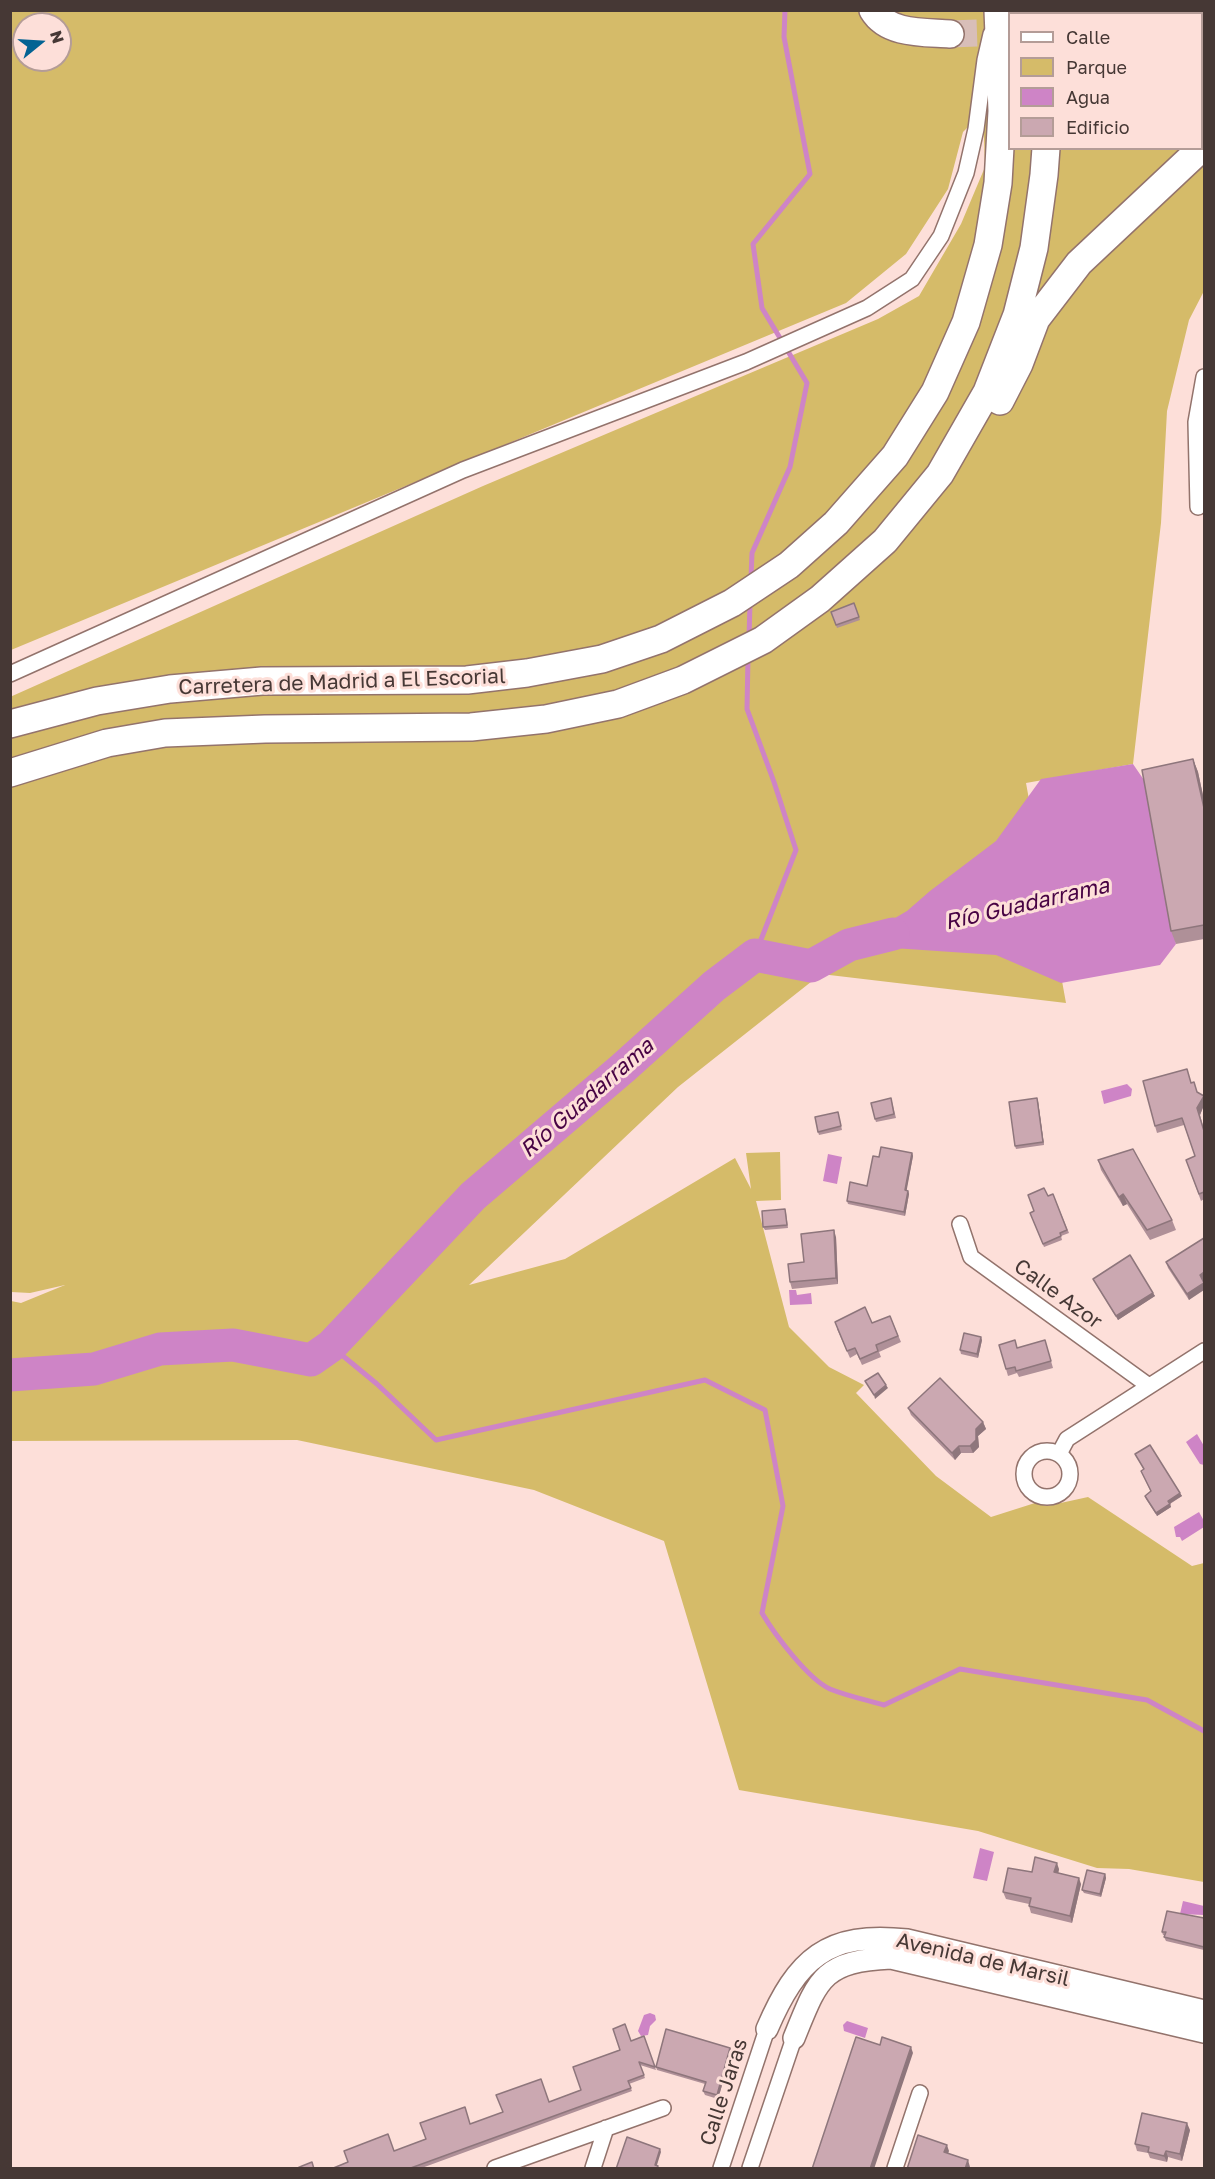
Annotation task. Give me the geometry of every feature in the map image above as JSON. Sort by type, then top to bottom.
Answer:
[{"type":"highway","points":[[873,10],[878,18],[903,30],[950,34]]},
{"type":"highway","name":"Carretera de Madrid a El Escorial","points":[[10,724],[97,701],[170,689],[262,681],[467,680],[602,659],[661,639],[732,603],[789,565],[836,523],[895,456],[935,392],[966,322],[988,245],[998,183],[1002,111],[997,10]]},
{"type":"highway","points":[[885,541],[940,474],[987,392],[1017,315],[1034,248],[1046,150]]},
{"type":"highway","points":[[10,773],[107,743],[165,733],[265,729],[471,727],[546,719],[618,704],[682,680],[763,640],[820,600],[885,541],[930,507],[977,446],[1019,364],[1036,319],[1079,263],[1196,150]]},
{"type":"street","points":[[10,674],[463,470],[746,362],[867,308],[912,279],[941,236],[966,174],[976,129],[985,60],[997,10]]},
{"type":"street","points":[[1198,507],[1196,422],[1204,377]]},
{"type":"street","name":"Calle Azor","points":[[960,1224],[971,1257],[1149,1386]]},
{"type":"street","points":[[1059,1454],[1067,1439],[1204,1351]]},
{"type":"street","name":"Avenida de Marsil","points":[[767,2030],[779,2001],[804,1966],[825,1950],[852,1940],[878,1937],[907,1940],[1204,2011]]},
{"type":"street","name":"Avenida de Marsil","points":[[794,2038],[811,1998],[826,1975],[843,1965],[868,1959],[891,1958],[1204,2032]]},
{"type":"street","name":"Calle Jaras","points":[[720,2169],[767,2030]]},
{"type":"street","points":[[750,2169],[794,2038]]},
{"type":"street","points":[[895,2169],[920,2093]]},
{"type":"street","points":[[495,2169],[663,2108]]},
{"type":"street","points":[[593,2169],[606,2128]]},
{"type":"green space","points":[[11,11],[1180,11],[1008,12],[1008,150],[1203,150],[1204,30],[1204,291],[1189,320],[1167,411],[1161,523],[1133,764],[1026,783],[1066,1003],[821,974],[678,1087],[469,1285],[565,1259],[735,1158],[751,1189],[746,1153],[780,1152],[781,1200],[756,1201],[789,1327],[829,1367],[864,1385],[856,1393],[936,1476],[991,1517],[1035,1503],[1047,1506],[1088,1497],[1192,1566],[1204,1563],[1204,1882],[1129,1869],[1097,1868],[978,1831],[739,1790],[664,1541],[534,1490],[297,1440],[11,1441],[11,1301],[21,1303],[65,1285],[30,1293],[11,1292],[10,697],[483,486],[878,319],[919,296],[961,224],[985,167],[983,112],[963,132],[948,189],[906,254],[846,303],[11,650]]},
{"type":"water","points":[[1133,764],[1146,783],[1176,944],[1160,965],[1061,983],[996,955],[849,945],[907,911],[996,841],[1041,779]]},
{"type":"water","points":[[1127,1084],[1132,1089],[1131,1096],[1104,1104],[1101,1091]]},
{"type":"water","points":[[828,1154],[842,1157],[837,1184],[823,1181]]},
{"type":"water","points":[[789,1290],[796,1290],[797,1295],[811,1293],[812,1304],[790,1305]]},
{"type":"water","points":[[1197,1434],[1204,1446],[1204,1465],[1200,1464],[1186,1442]]},
{"type":"water","points":[[1199,1512],[1204,1521],[1204,1527],[1182,1541],[1180,1537],[1176,1537],[1174,1527]]},
{"type":"water","points":[[980,1848],[994,1852],[987,1881],[973,1878]]},
{"type":"water","points":[[1183,1901],[1204,1906],[1204,1915],[1180,1914]]},
{"type":"water","points":[[650,2013],[655,2015],[656,2020],[650,2026],[648,2035],[641,2036],[638,2031],[644,2015]]},
{"type":"water","points":[[847,2021],[868,2028],[865,2038],[844,2031],[843,2025]]},
{"type":"building","points":[[854,603],[859,617],[836,625],[831,612]]},
{"type":"building","points":[[1193,759],[1204,808],[1204,925],[1171,931],[1142,770]]},
{"type":"building","points":[[1187,1069],[1191,1083],[1194,1082],[1197,1092],[1204,1096],[1197,1108],[1204,1131],[1204,1192],[1199,1194],[1186,1160],[1195,1156],[1182,1118],[1155,1126],[1143,1081]]},
{"type":"building","points":[[891,1098],[894,1114],[875,1119],[871,1103]]},
{"type":"building","points":[[1037,1098],[1043,1142],[1015,1146],[1009,1102]]},
{"type":"building","points":[[838,1112],[841,1126],[818,1132],[815,1117]]},
{"type":"building","points":[[881,1147],[912,1153],[905,1190],[908,1191],[904,1212],[847,1201],[850,1182],[867,1186],[873,1156],[879,1157]]},
{"type":"building","points":[[1133,1149],[1172,1220],[1147,1230],[1123,1194],[1119,1197],[1098,1160]]},
{"type":"building","points":[[1044,1188],[1048,1196],[1053,1194],[1067,1230],[1060,1233],[1061,1236],[1043,1244],[1030,1213],[1034,1211],[1028,1195]]},
{"type":"building","points":[[785,1209],[787,1225],[763,1227],[762,1211]]},
{"type":"building","points":[[834,1230],[836,1278],[790,1282],[788,1264],[804,1262],[801,1234]]},
{"type":"building","points":[[1204,1238],[1204,1272],[1200,1275],[1204,1283],[1187,1294],[1166,1262]]},
{"type":"building","points":[[1130,1255],[1153,1293],[1116,1316],[1093,1279]]},
{"type":"building","points":[[865,1307],[872,1323],[890,1316],[898,1336],[876,1345],[878,1351],[860,1359],[855,1348],[847,1351],[835,1322]]},
{"type":"building","points":[[964,1333],[981,1337],[977,1354],[960,1350]]},
{"type":"building","points":[[1015,1340],[1017,1348],[1045,1340],[1051,1361],[1016,1371],[1015,1367],[1006,1369],[999,1345]]},
{"type":"building","points":[[878,1373],[886,1385],[874,1395],[865,1381]]},
{"type":"building","points":[[940,1378],[983,1422],[976,1429],[976,1440],[970,1446],[959,1446],[952,1453],[908,1408]]},
{"type":"building","points":[[1150,1445],[1180,1493],[1168,1501],[1170,1504],[1156,1513],[1145,1496],[1151,1491],[1141,1471],[1144,1469],[1135,1454]]},
{"type":"building","points":[[1035,1857],[1057,1863],[1054,1872],[1079,1878],[1070,1916],[1029,1906],[1031,1898],[1003,1892],[1008,1868],[1032,1872]]},
{"type":"building","points":[[1087,1870],[1105,1874],[1100,1894],[1082,1890]]},
{"type":"building","points":[[1167,1911],[1204,1918],[1204,1947],[1164,1937],[1166,1932],[1162,1932]]},
{"type":"building","points":[[625,2024],[631,2041],[644,2036],[655,2067],[639,2062],[644,2075],[628,2081],[631,2088],[408,2169],[331,2169],[348,2162],[344,2151],[388,2134],[394,2151],[426,2139],[420,2123],[465,2107],[470,2124],[503,2112],[496,2095],[541,2079],[549,2102],[581,2090],[573,2067],[620,2050],[613,2029]]},
{"type":"building","points":[[666,2029],[730,2048],[717,2095],[703,2091],[706,2082],[656,2067]]},
{"type":"building","points":[[856,2037],[880,2045],[882,2037],[911,2047],[870,2169],[812,2169]]},
{"type":"building","points":[[1142,2113],[1187,2123],[1180,2154],[1166,2151],[1164,2156],[1148,2152],[1149,2147],[1135,2144]]},
{"type":"building","points":[[918,2135],[947,2145],[944,2152],[968,2160],[965,2169],[907,2169]]},
{"type":"building","points":[[627,2137],[660,2149],[655,2165],[658,2166],[657,2169],[616,2169]]},
{"type":"building","points":[[312,2162],[314,2169],[295,2169],[302,2166]]},
{"type":"waterway","points":[[751,578],[752,553],[790,467],[807,383],[762,308],[753,244],[810,174],[784,37],[785,10]]},
{"type":"waterway","points":[[749,638],[750,603]]},
{"type":"waterway","points":[[748,657],[747,709],[796,850],[755,955]]},
{"type":"waterway","name":"Río Guadarrama","points":[[10,1375],[94,1369],[160,1349],[233,1345],[311,1360],[331,1346],[473,1196],[623,1068],[714,986],[755,955],[811,966],[849,945],[893,934]]},
{"type":"waterway","points":[[331,1346],[377,1384],[436,1440],[705,1380],[765,1410],[783,1506],[762,1613],[793,1655],[821,1684],[850,1696],[884,1705],[960,1669],[1147,1700],[1204,1731]]},
{"type":"tunnel","points":[[950,34],[1008,32]]}]
